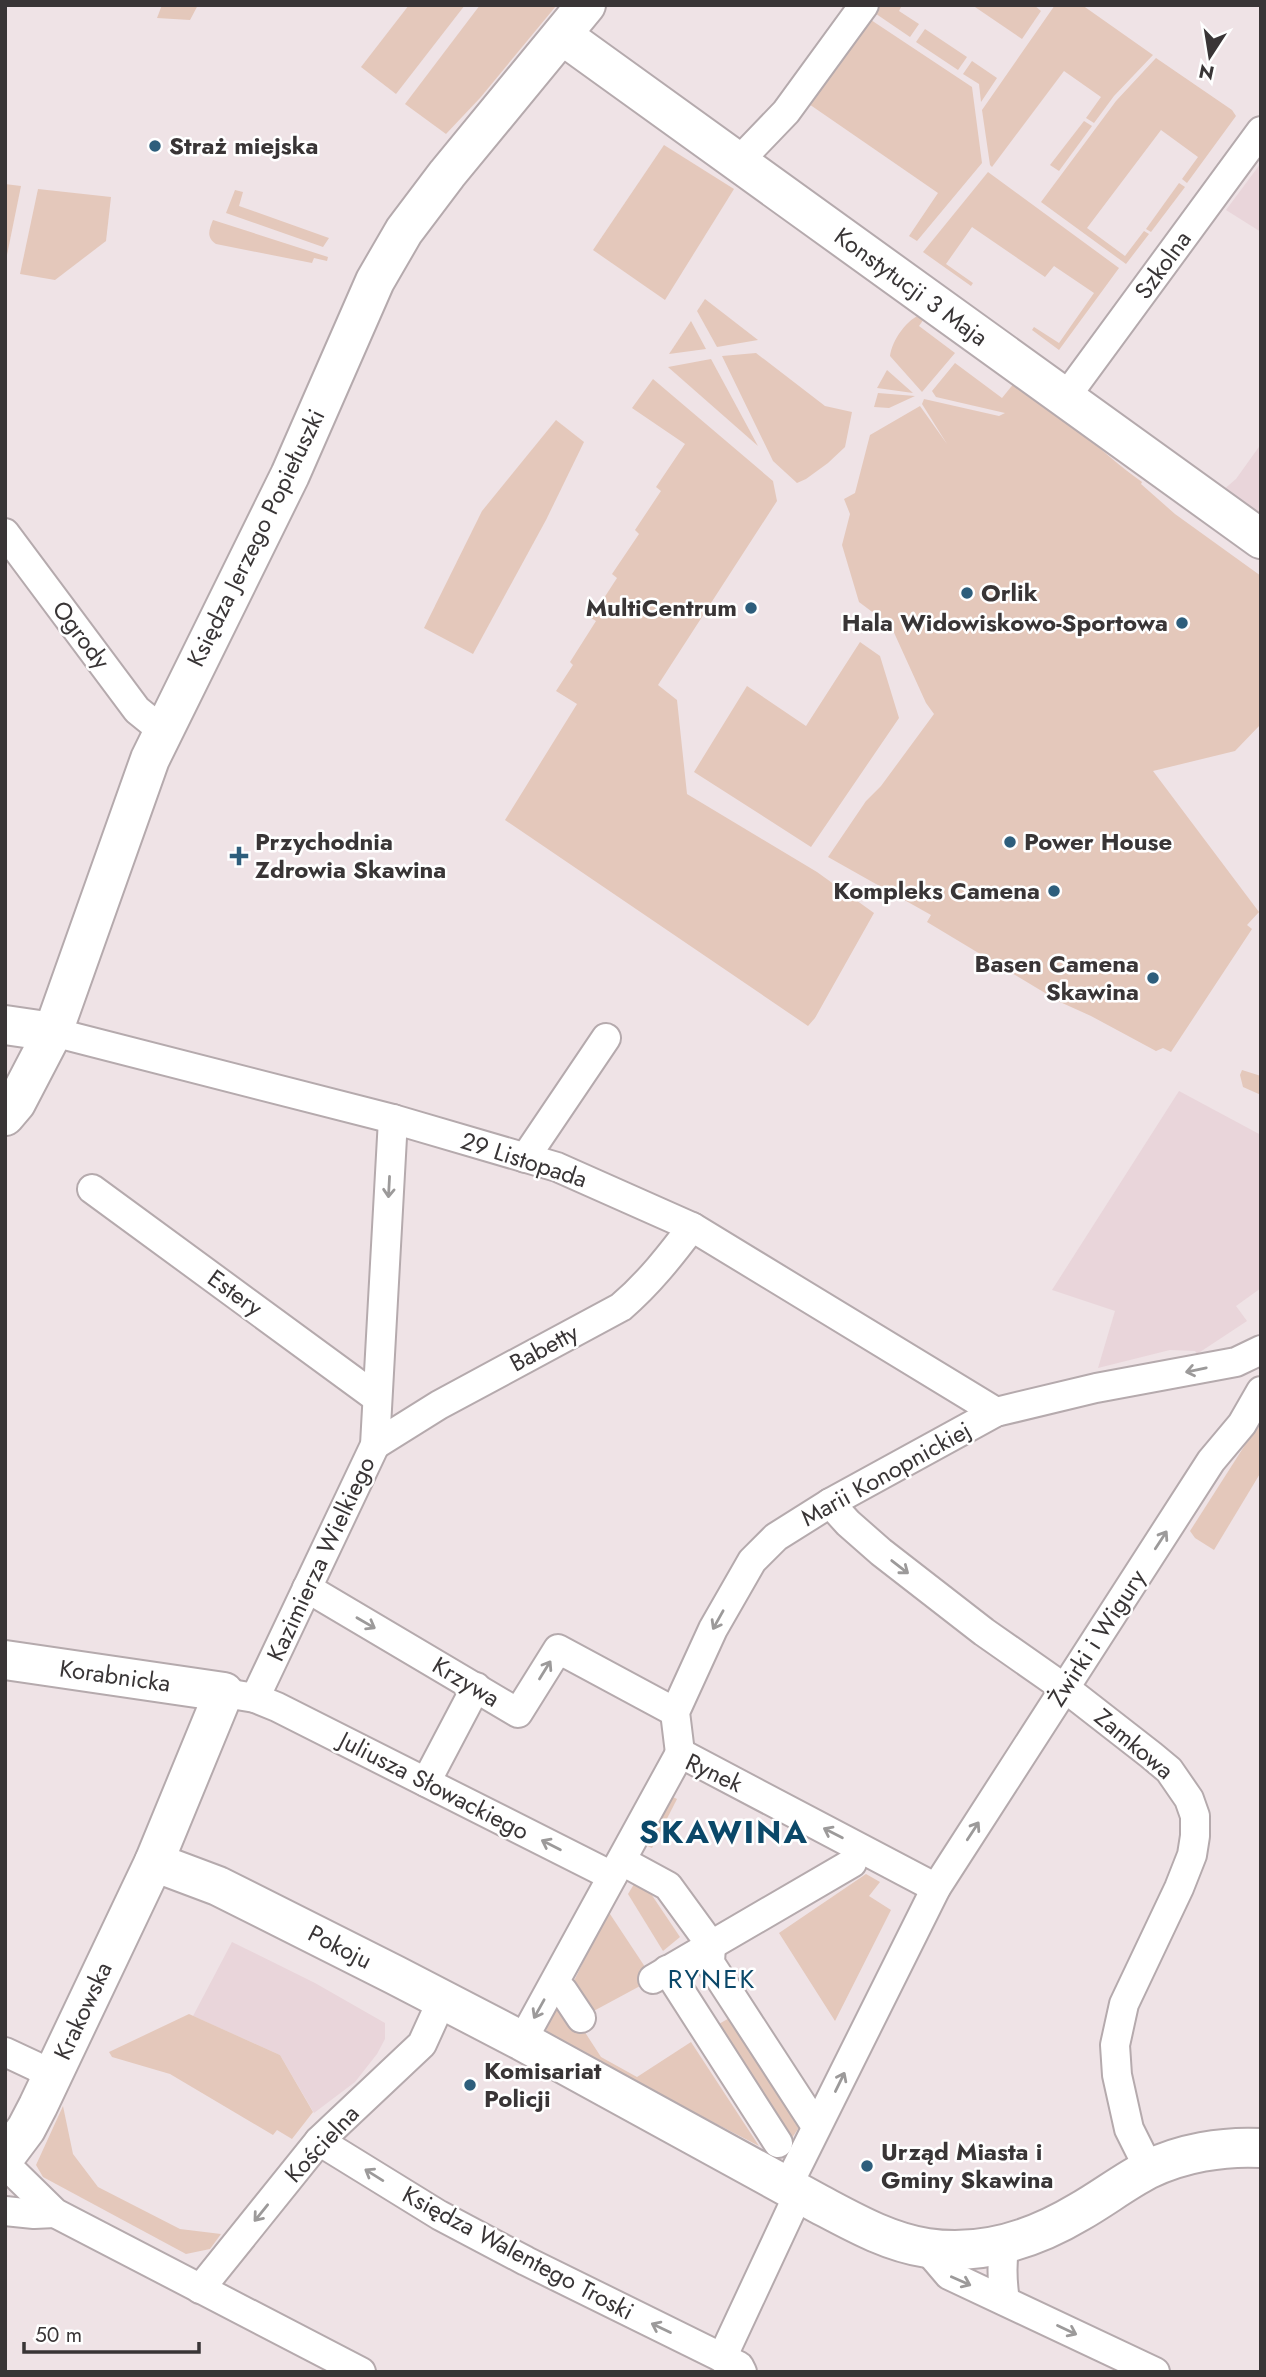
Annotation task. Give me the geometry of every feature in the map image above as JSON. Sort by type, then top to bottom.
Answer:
[{"type":"street","name":"Księdza Jerzego Popiełuszki","points":[[5,1116],[16,1103],[54,1032],[150,759],[290,475],[383,267],[404,231],[447,174],[586,5]]},
{"type":"street","points":[[738,162],[786,112],[864,5]]},
{"type":"street","name":"Konstytucji 3 Maja","points":[[562,35],[1261,539]]},
{"type":"street","name":"Szkolna","points":[[1065,398],[1261,131]]},
{"type":"street","name":"Ogrody","points":[[5,533],[137,710],[163,731]]},
{"type":"street","name":"29 Listopada","points":[[5,1025],[54,1032],[393,1118],[557,1167],[692,1227],[996,1412]]},
{"type":"street","points":[[525,1158],[606,1038]]},
{"type":"street","name":"Kazimierza Wielkiego","points":[[154,1862],[239,1695],[307,1588],[375,1445],[393,1118]]},
{"type":"street","name":"Estery","points":[[92,1189],[377,1398]]},
{"type":"street","name":"Babetty","points":[[375,1445],[439,1405],[621,1307],[664,1265],[692,1227]]},
{"type":"street","name":"Marii Konopnickiej","points":[[675,1712],[713,1629],[752,1561],[768,1543],[839,1513],[996,1412],[1248,1356],[1246,1376],[1257,1397]]},
{"type":"street","name":"Żwirki i Wigury","points":[[936,1888],[1211,1461],[1242,1424],[1257,1397]]},
{"type":"street","name":"Zamkowa","points":[[839,1513],[881,1552],[1065,1689],[1169,1770],[1180,1783],[1195,1816],[1195,1836],[1188,1869],[1134,1979],[1124,2004],[1115,2045],[1117,2075],[1129,2129],[1149,2169]]},
{"type":"street","name":"Krzywa","points":[[307,1588],[518,1713],[558,1649],[675,1712]]},
{"type":"street","name":"Korabnicka","points":[[5,1660],[239,1695]]},
{"type":"street","points":[[426,1782],[476,1686]]},
{"type":"street","name":"Juliusza Słowackiego","points":[[239,1695],[277,1707],[426,1782],[622,1871]]},
{"type":"street","points":[[675,1712],[680,1753]]},
{"type":"street","name":"Rynek","points":[[522,2041],[622,1871],[680,1753],[936,1888]]},
{"type":"street","name":"Pokoju","points":[[154,1862],[218,1886],[522,2041]]},
{"type":"street","name":"Krakowska","points":[[5,2157],[26,2129],[154,1862]]},
{"type":"street","points":[[778,2143],[660,1974],[852,1863]]},
{"type":"street","points":[[622,1871],[668,1886],[711,1945],[710,1963],[812,2120]]},
{"type":"street","points":[[732,2365],[793,2190],[936,1888]]},
{"type":"street","points":[[563,1991],[581,2018]]},
{"type":"street","name":"Kościelna","points":[[200,2289],[319,2141],[422,2044],[442,2000]]},
{"type":"street","points":[[522,2041],[866,2228],[926,2248],[964,2250],[1005,2244],[1047,2229],[1149,2169],[1208,2151],[1261,2148]]},
{"type":"street","points":[[5,2052],[36,2066],[52,2077]]},
{"type":"street","name":"Księdza Walentego Troski","points":[[319,2141],[439,2215],[526,2262],[732,2365]]},
{"type":"street","points":[[5,2164],[55,2213],[361,2372]]},
{"type":"street","points":[[5,2211],[55,2213]]},
{"type":"street","points":[[1005,2244],[1002,2257],[1005,2301]]},
{"type":"street","points":[[926,2248],[948,2276],[1155,2372]]},
{"type":"shaded area","points":[[162,5],[198,5],[190,20],[157,18]]},
{"type":"shaded area","points":[[409,5],[465,5],[396,94],[361,67]]},
{"type":"shaded area","points":[[480,5],[556,6],[480,98],[446,134],[405,104]]},
{"type":"shaded area","points":[[863,5],[902,5],[899,11],[919,24],[910,37]]},
{"type":"shaded area","points":[[972,5],[1034,5],[1041,11],[1022,39]]},
{"type":"shaded area","points":[[1055,5],[1082,5],[1153,55],[1114,96],[1094,123],[1086,118],[1101,97],[1064,71],[992,167],[982,110]]},
{"type":"shaded area","points":[[871,20],[972,87],[982,163],[917,241],[909,236],[938,193],[806,102],[775,145],[768,138],[769,127],[806,76],[822,87]]},
{"type":"shaded area","points":[[925,29],[967,57],[958,70],[916,42]]},
{"type":"shaded area","points":[[1156,58],[1232,110],[1236,116],[1187,183],[1182,179],[1198,157],[1161,130],[1087,228],[1125,256],[1144,231],[1149,234],[1126,264],[1041,202],[1116,101]]},
{"type":"shaded area","points":[[972,61],[997,78],[981,102],[979,84],[963,74]]},
{"type":"shaded area","points":[[1084,121],[1092,126],[1059,171],[1050,165]]},
{"type":"shaded area","points":[[664,145],[734,189],[665,300],[593,250]]},
{"type":"shaded area","points":[[1261,163],[1261,232],[1226,210]]},
{"type":"shaded area","points":[[988,172],[1119,268],[1059,350],[1032,330],[1034,327],[1059,343],[1094,293],[1054,266],[1045,277],[972,227],[946,264],[973,283],[971,286],[923,252]]},
{"type":"shaded area","points":[[1179,183],[1185,187],[1151,232],[1146,229]]},
{"type":"shaded area","points":[[5,184],[21,186],[6,260],[5,260]]},
{"type":"shaded area","points":[[38,189],[111,197],[106,241],[55,280],[20,274]]},
{"type":"shaded area","points":[[235,190],[243,192],[239,206],[329,238],[323,247],[226,213]]},
{"type":"shaded area","points":[[213,220],[328,257],[327,261],[314,258],[312,263],[216,244],[210,236]]},
{"type":"shaded area","points":[[705,299],[758,340],[717,347],[697,311]]},
{"type":"shaded area","points":[[919,315],[926,316],[919,326],[955,353],[922,392],[890,356],[900,332]]},
{"type":"shaded area","points":[[691,321],[706,349],[669,354]]},
{"type":"shaded area","points":[[756,353],[825,406],[852,412],[845,447],[828,463],[797,483],[773,461],[722,356]]},
{"type":"shaded area","points":[[711,359],[758,446],[668,367]]},
{"type":"shaded area","points":[[955,363],[1002,398],[1015,382],[1032,393],[1142,482],[1141,484],[1175,514],[1261,576],[1261,724],[1235,751],[1153,771],[1259,912],[1247,925],[1252,929],[1171,1052],[1163,1048],[1156,1051],[1060,1002],[927,922],[931,915],[828,857],[866,801],[881,786],[934,714],[926,703],[891,626],[859,602],[842,545],[850,514],[844,499],[855,493],[870,435],[920,406],[947,444],[922,404],[924,399],[999,416],[1005,413],[936,397],[932,391]]},
{"type":"shaded area","points":[[887,370],[913,393],[877,388]]},
{"type":"shaded area","points":[[653,379],[773,481],[777,501],[658,685],[677,700],[687,794],[817,872],[874,913],[808,1026],[505,820],[577,704],[556,691],[573,665],[570,662],[596,621],[591,618],[617,578],[612,574],[639,534],[635,530],[661,491],[656,487],[685,444],[632,408]]},
{"type":"shaded area","points":[[878,393],[915,396],[889,408],[874,407]]},
{"type":"shaded area","points":[[556,420],[584,442],[546,520],[473,654],[424,628],[482,511]]},
{"type":"shaded area","points":[[1261,444],[1261,519],[1222,491],[1236,479]]},
{"type":"shaded area","points":[[860,642],[880,656],[899,718],[811,847],[694,772],[747,686],[806,726]]},
{"type":"shaded area","points":[[1242,1070],[1261,1076],[1261,1095],[1243,1087],[1240,1075]]},
{"type":"shaded area","points":[[1179,1091],[1261,1135],[1261,1288],[1236,1306],[1247,1321],[1197,1354],[1195,1351],[1170,1350],[1098,1368],[1115,1311],[1052,1290]]},
{"type":"shaded area","points":[[1261,1420],[1261,1472],[1214,1550],[1195,1538],[1190,1531]]},
{"type":"shaded area","points":[[671,1796],[677,1799],[652,1848],[645,1845]]},
{"type":"shaded area","points":[[866,1874],[880,1882],[869,1896],[891,1910],[835,2021],[779,1933]]},
{"type":"shaded area","points":[[639,1876],[680,1937],[663,1951],[628,1894]]},
{"type":"shaded area","points":[[608,1911],[653,1979],[577,2020],[601,2057],[637,2077],[691,2042],[759,2146],[547,2036],[546,2026],[561,1992],[572,1985]]},
{"type":"shaded area","points":[[232,1942],[315,1983],[385,2023],[385,2039],[355,2082],[314,2113],[280,2055],[193,2016]]},
{"type":"shaded area","points":[[189,2014],[280,2055],[313,2112],[292,2139],[277,2130],[273,2135],[170,2074],[112,2057],[109,2052]]},
{"type":"shaded area","points":[[733,2016],[802,2123],[788,2144],[710,2029]]},
{"type":"shaded area","points":[[63,2106],[73,2154],[98,2187],[180,2229],[221,2234],[210,2249],[186,2254],[43,2177],[36,2165]]},
{"type":"place","name":"Straż miejska","points":[[155,146]]},
{"type":"place","name":"Orlik","points":[[967,593]]},
{"type":"place","name":"MultiCentrum","points":[[751,608]]},
{"type":"place","name":"Hala Widowiskowo-Sportowa","points":[[1182,623]]},
{"type":"place","name":"Power House","points":[[1010,842]]},
{"type":"place","name":"Przychodnia Zdrowia Skawina","points":[[239,856]]},
{"type":"place","name":"Kompleks Camena","points":[[1054,891]]},
{"type":"place","name":"Basen Camena Skawina","points":[[1153,978]]},
{"type":"place","name":"Komisariat Policji","points":[[470,2085]]},
{"type":"place","name":"Urząd Miasta i Gminy Skawina","points":[[867,2166]]},
{"type":"district","name":"SKAWINA","points":[[724,1832]]},
{"type":"district","name":"RYNEK","points":[[712,1979]]}]
